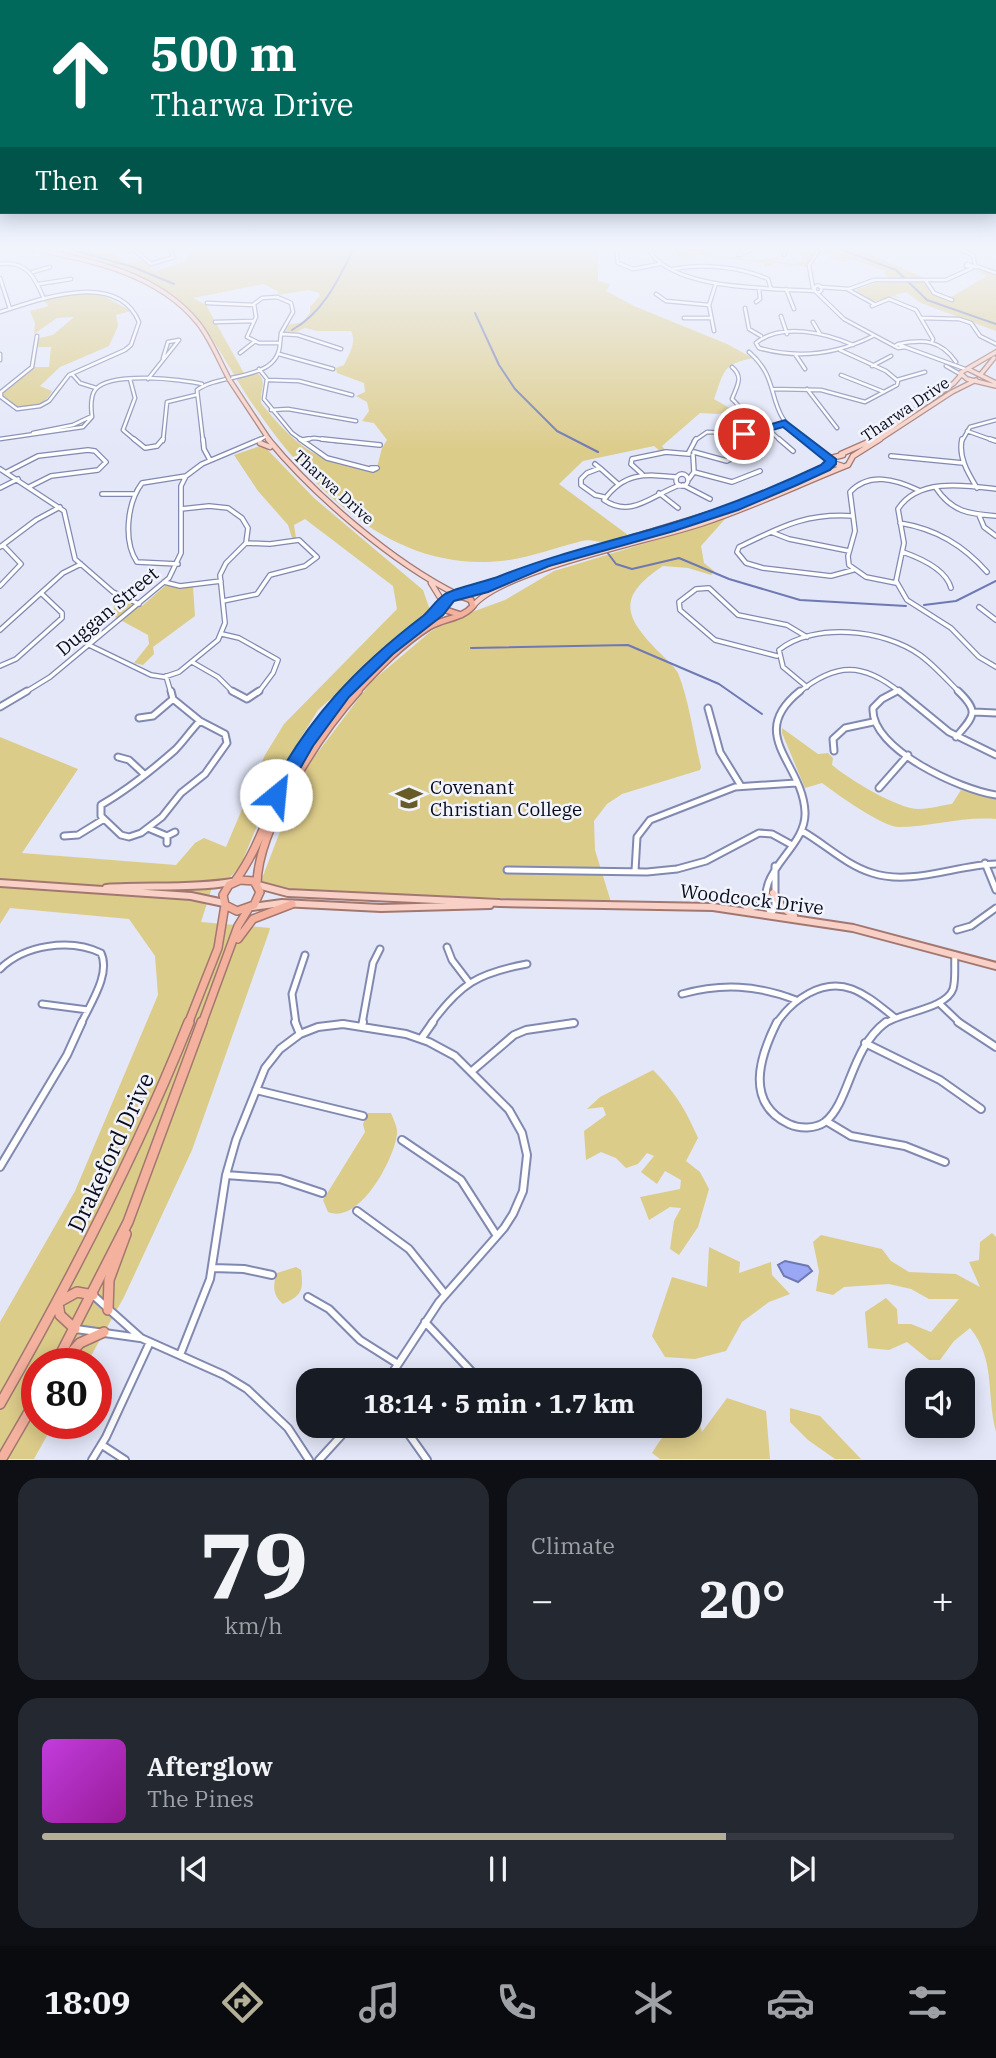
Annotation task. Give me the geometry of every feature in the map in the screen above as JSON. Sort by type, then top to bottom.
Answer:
[{"type":"highway","points":[[402,644],[352,684],[307,741],[276,795],[248,864],[226,890],[225,904],[237,911],[250,908],[259,897],[257,871],[274,825],[310,753],[353,695],[402,644],[408,638],[444,604],[449,598],[459,595],[471,600],[473,606],[469,611],[408,638]]},
{"type":"highway","points":[[444,604],[449,612],[461,615]]},
{"type":"highway","points":[[235,881],[250,880],[257,884]]},
{"type":"highway","name":"Drakeford Drive","points":[[0,1404],[58,1303],[136,1150],[223,934],[225,904]]},
{"type":"highway","points":[[229,951],[235,946],[243,929],[254,918],[292,904]]},
{"type":"highway","name":"Drakeford Drive","points":[[64,1348],[128,1222],[238,926],[250,908]]},
{"type":"highway","points":[[108,1310],[107,1281],[124,1242],[128,1222]]},
{"type":"highway","points":[[75,1329],[60,1315],[58,1303],[77,1292],[93,1295]]},
{"type":"highway","points":[[76,1348],[80,1343],[104,1332]]},
{"type":"highway","points":[[1,1460],[21,1428]]},
{"type":"main road","name":"Tharwa Drive","points":[[190,316],[197,322],[228,377],[283,458],[344,516],[434,585],[444,604]]},
{"type":"main road","name":"Tharwa Drive","points":[[831,460],[839,454],[862,446],[967,369],[996,354]]},
{"type":"main road","name":"Tharwa Drive","points":[[845,466],[961,386],[981,379],[996,354]]},
{"type":"main road","points":[[967,369],[996,385]]},
{"type":"main road","points":[[958,378],[996,385]]},
{"type":"main road","points":[[260,443],[267,444],[283,458]]},
{"type":"main road","points":[[839,454],[851,460]]},
{"type":"main road","points":[[609,548],[743,503],[825,467],[831,460],[845,466]]},
{"type":"main road","points":[[459,595],[544,563],[730,514],[845,466]]},
{"type":"main road","points":[[473,606],[481,596],[517,580],[599,550]]},
{"type":"main road","name":"Tharwa Drive","points":[[413,567],[459,595]]},
{"type":"main road","points":[[89,889],[204,887],[235,881]]},
{"type":"main road","points":[[0,883],[191,896],[225,904]]},
{"type":"main road","name":"Woodcock Drive","points":[[257,884],[288,893],[740,910],[853,928],[996,966]]},
{"type":"main road","points":[[740,910],[759,905],[771,895],[797,918]]},
{"type":"main road","name":"Woodcock Drive","points":[[250,908],[273,903],[382,908],[500,903]]},
{"type":"street","points":[[37,336],[32,367],[4,388],[1,397],[14,408],[38,407],[49,401],[72,374],[128,348],[138,319],[136,316]]},
{"type":"street","points":[[255,316],[246,335],[254,342],[280,343]]},
{"type":"street","points":[[0,439],[28,436],[73,425],[92,416],[91,403],[96,388],[108,381],[183,378],[202,384],[260,369],[279,354],[281,334],[291,316]]},
{"type":"street","points":[[747,316],[749,329],[762,337]]},
{"type":"street","points":[[781,316],[787,334]]},
{"type":"street","points":[[840,316],[875,336],[967,369]]},
{"type":"street","points":[[684,318],[710,317],[714,331]]},
{"type":"street","points":[[932,342],[933,339],[921,318],[959,318],[971,323],[983,337],[996,343]]},
{"type":"street","points":[[215,322],[253,321]]},
{"type":"street","points":[[813,322],[820,334]]},
{"type":"street","points":[[281,334],[298,335],[341,349]]},
{"type":"street","points":[[853,345],[834,336],[820,334],[762,337],[756,343],[759,348],[795,354],[839,350],[853,345],[875,336]]},
{"type":"street","points":[[148,379],[163,358],[180,343],[179,340],[168,342],[163,358]]},
{"type":"street","points":[[240,353],[254,342]]},
{"type":"street","points":[[904,346],[932,342],[948,348],[956,362]]},
{"type":"street","points":[[904,346],[958,378]]},
{"type":"street","points":[[839,350],[890,373],[897,380]]},
{"type":"street","points":[[749,352],[768,372],[776,409],[785,423],[831,460]]},
{"type":"street","points":[[0,354],[0,360]]},
{"type":"street","points":[[279,354],[333,369]]},
{"type":"street","points":[[795,354],[805,369]]},
{"type":"street","points":[[871,366],[891,356]]},
{"type":"street","points":[[732,367],[738,372],[740,379],[732,399],[746,412],[747,423],[757,432]]},
{"type":"street","points":[[260,369],[268,380],[264,398],[270,410],[301,440],[333,461],[371,468]]},
{"type":"street","points":[[897,380],[925,372]]},
{"type":"street","points":[[72,374],[80,383],[96,388]]},
{"type":"street","points":[[841,375],[885,393]]},
{"type":"street","points":[[130,379],[135,398],[122,430],[144,447],[157,446],[163,441],[167,402],[196,395]]},
{"type":"street","points":[[268,380],[299,381],[352,395]]},
{"type":"street","points":[[772,389],[828,391],[861,402],[873,400],[885,393],[897,385],[897,380]]},
{"type":"street","points":[[202,384],[196,395],[204,449],[211,460]]},
{"type":"street","points":[[807,389],[814,405],[830,417],[837,428]]},
{"type":"street","points":[[270,410],[288,409],[356,421]]},
{"type":"street","points":[[726,414],[746,412]]},
{"type":"street","points":[[977,488],[963,463],[960,446],[966,430],[982,421],[996,420]]},
{"type":"street","points":[[689,484],[693,472],[690,453],[693,440],[706,432],[744,434],[785,423]]},
{"type":"street","points":[[766,427],[793,451]]},
{"type":"street","points":[[966,430],[996,440]]},
{"type":"street","points":[[744,434],[759,452]]},
{"type":"street","points":[[232,452],[267,438]]},
{"type":"street","points":[[178,564],[143,563],[135,559],[128,522],[139,485],[148,480],[186,476],[211,460],[267,438]]},
{"type":"street","points":[[301,440],[314,438],[380,445]]},
{"type":"street","points":[[811,444],[839,454]]},
{"type":"street","points":[[7,472],[38,456],[88,450],[95,451],[106,462],[98,470],[51,477],[29,486]]},
{"type":"street","points":[[642,474],[631,460],[666,452],[700,454],[727,461],[734,457]]},
{"type":"street","points":[[891,456],[963,463]]},
{"type":"street","points":[[595,464],[618,484]]},
{"type":"street","points":[[600,468],[586,474],[581,479],[581,485],[591,493],[604,497],[606,502],[615,508],[624,510],[693,472],[732,482],[760,471]]},
{"type":"street","points":[[0,469],[60,507],[66,515],[74,555],[81,564],[113,592],[138,604]]},
{"type":"street","points":[[604,497],[618,484],[642,474],[667,476],[680,485],[689,484]]},
{"type":"street","name":"Duggan Street","points":[[0,707],[41,684],[164,582],[178,564],[181,553],[181,486],[186,476]]},
{"type":"street","points":[[682,476],[710,499]]},
{"type":"street","points":[[0,488],[18,479]]},
{"type":"street","points":[[896,583],[866,577],[853,570],[847,560],[854,537],[850,492],[864,481],[890,480],[918,490]]},
{"type":"street","points":[[936,487],[943,501],[953,509],[996,516]]},
{"type":"street","points":[[996,489],[936,487],[918,490],[906,497],[899,505],[904,537],[896,583],[907,600],[951,628],[979,657],[996,667]]},
{"type":"street","points":[[659,493],[678,508]]},
{"type":"street","points":[[102,494],[135,494]]},
{"type":"street","points":[[89,645],[151,674],[166,676],[192,662],[222,634],[225,623],[221,581],[223,568],[246,543],[246,523],[231,509],[209,506],[181,509]]},
{"type":"street","points":[[0,586],[20,566],[20,561],[2,546],[36,520],[60,507]]},
{"type":"street","points":[[853,516],[810,515],[790,521],[739,547],[737,552],[738,558],[748,564],[827,576],[853,570]]},
{"type":"street","points":[[979,515],[984,527],[996,536]]},
{"type":"street","points":[[901,523],[928,528],[943,535],[987,572]]},
{"type":"street","points":[[771,533],[788,540],[820,543],[849,551]]},
{"type":"street","points":[[223,601],[253,596],[260,591],[270,575],[310,564],[317,557],[299,540],[270,544],[246,543]]},
{"type":"street","points":[[903,552],[923,559],[949,580],[951,588]]},
{"type":"street","points":[[0,629],[63,573],[81,564]]},
{"type":"street","points":[[164,582],[180,586],[221,581]]},
{"type":"street","points":[[807,637],[787,625],[738,615],[709,587],[696,589],[679,602],[680,610],[715,639],[777,656],[784,670],[807,687]]},
{"type":"street","points":[[0,666],[16,659],[62,618],[62,612],[41,593]]},
{"type":"street","points":[[979,607],[996,620]]},
{"type":"street","points":[[777,656],[784,644],[827,631],[849,631],[907,646],[967,696],[974,712],[972,720],[956,737]]},
{"type":"street","points":[[192,662],[221,681],[236,697],[247,699],[258,693],[278,666],[278,660],[239,638],[222,634]]},
{"type":"street","points":[[771,914],[767,906],[775,865],[802,831],[805,810],[776,734],[776,720],[784,705],[807,687],[831,671],[854,669],[883,678],[956,737],[996,755]]},
{"type":"street","points":[[166,676],[173,699],[200,721],[225,734],[227,743],[210,769],[181,793],[162,817],[135,836],[123,836],[100,813],[104,802],[133,787],[144,774],[177,748],[200,721]]},
{"type":"street","points":[[899,690],[876,704],[872,715],[873,722],[883,735],[908,755],[950,781],[982,793],[996,794]]},
{"type":"street","points":[[139,718],[153,716],[173,699]]},
{"type":"street","points":[[708,708],[720,752],[741,786]]},
{"type":"street","points":[[974,712],[996,713]]},
{"type":"street","points":[[834,751],[833,739],[838,731],[848,726],[873,722]]},
{"type":"street","points":[[879,788],[908,755]]},
{"type":"street","points":[[118,757],[129,760],[144,774]]},
{"type":"street","points":[[635,871],[635,838],[644,824],[717,793],[741,786],[796,783]]},
{"type":"street","points":[[64,836],[84,833],[104,818]]},
{"type":"street","points":[[148,828],[167,839],[174,832]]},
{"type":"street","points":[[802,831],[862,868],[888,877],[911,877],[985,863],[996,864]]},
{"type":"street","points":[[507,870],[662,872],[692,866],[719,855],[756,833],[772,834],[792,845]]},
{"type":"street","points":[[985,863],[996,890]]},
{"type":"street","points":[[957,930],[971,926],[996,908]]},
{"type":"street","points":[[0,969],[15,955],[38,946],[96,950],[104,958],[105,967],[67,1055],[0,1167]]},
{"type":"street","points":[[447,947],[452,960],[468,981]]},
{"type":"street","points":[[362,1027],[373,963],[380,949]]},
{"type":"street","points":[[894,1017],[864,994],[844,987],[818,988],[796,1000],[767,1039],[760,1066],[761,1093],[769,1111],[784,1123],[803,1128],[826,1121],[865,1043],[894,1017],[939,1003],[953,991],[955,954]]},
{"type":"street","points":[[300,1034],[290,1009],[291,992],[305,955]]},
{"type":"street","points":[[422,1039],[450,1000],[468,981],[496,969],[527,964]]},
{"type":"street","points":[[682,993],[698,989],[750,986],[765,988],[796,1000]]},
{"type":"street","points":[[939,1003],[953,1019],[996,1047]]},
{"type":"street","points":[[42,1004],[88,1010]]},
{"type":"street","points":[[472,1071],[514,1035],[527,1030],[574,1023]]},
{"type":"street","points":[[180,1355],[204,1301],[213,1268],[226,1174],[256,1090],[272,1058],[300,1034],[331,1024],[422,1039],[442,1048],[472,1071],[509,1110],[522,1133],[527,1155],[526,1175],[520,1198],[497,1236],[445,1294],[395,1368]]},
{"type":"street","points":[[865,1043],[932,1074],[981,1109]]},
{"type":"street","points":[[256,1090],[363,1116]]},
{"type":"street","points":[[826,1121],[851,1136],[905,1146],[946,1162]]},
{"type":"street","points":[[402,1140],[461,1180],[497,1236]]},
{"type":"street","points":[[226,1174],[280,1179],[322,1193]]},
{"type":"street","points":[[357,1211],[410,1249],[445,1294]]},
{"type":"street","points":[[213,1268],[244,1269],[272,1275]]},
{"type":"street","points":[[93,1295],[141,1338]]},
{"type":"street","points":[[308,1297],[329,1309],[360,1340],[398,1364]]},
{"type":"street","points":[[425,1322],[468,1368]]},
{"type":"street","points":[[75,1329],[141,1338],[224,1375],[247,1389],[288,1428],[309,1460]]},
{"type":"street","points":[[92,1460],[102,1445],[150,1342]]},
{"type":"street","points":[[319,1460],[339,1438]]},
{"type":"street","points":[[412,1438],[427,1460]]},
{"type":"street","points":[[102,1445],[125,1460]]},
{"type":"shaded area","points":[[32,316],[116,316],[118,326],[109,346],[60,367],[40,386],[52,391],[45,400],[37,405],[16,408],[1,396],[3,390],[34,367],[49,367],[51,347],[37,347],[39,338],[53,335],[74,317],[57,318],[34,334],[35,323]]},
{"type":"shaded area","points":[[195,316],[212,316],[245,375],[256,372],[260,375],[263,382],[261,403],[298,442],[339,464],[376,471],[387,440],[374,423],[362,421],[369,411],[367,402],[356,396],[365,392],[364,383],[337,373],[336,368],[344,365],[350,352],[353,344],[351,331],[317,331],[305,328],[292,334],[282,334],[287,325],[303,322],[308,316],[659,316],[727,344],[753,358],[730,366],[720,381],[714,399],[733,410],[718,414],[700,413],[662,446],[666,451],[660,451],[654,446],[583,461],[559,484],[628,535],[606,542],[588,540],[510,560],[485,562],[448,559],[413,549],[381,534],[352,514],[324,490],[275,435]]},
{"type":"shaded area","points":[[956,316],[996,316],[996,331]]},
{"type":"shaded area","points":[[263,445],[314,498],[423,590],[430,610],[318,710],[278,775],[240,867],[230,877],[214,881],[201,922],[270,928],[192,1150],[124,1297],[95,1348],[21,1348],[21,1439],[45,1439],[34,1459],[0,1459],[0,1322],[75,1191],[158,995],[155,956],[129,919],[10,908],[0,924],[0,737],[78,769],[22,853],[176,865],[195,843],[204,838],[226,847],[265,755],[284,724],[397,609],[393,586],[305,519],[294,525],[296,538],[292,538],[288,525],[258,491],[234,455]]},
{"type":"shaded area","points":[[725,519],[701,546],[704,563],[714,571],[711,575],[688,568],[663,566],[648,577],[632,598],[630,608],[639,629],[678,673],[701,767],[700,770],[622,794],[607,804],[594,821],[595,850],[611,902],[308,891],[282,889],[261,881],[303,772],[371,682],[430,632],[447,621],[505,600],[554,571]]},
{"type":"shaded area","points":[[165,586],[193,587],[195,616],[153,647],[154,654],[143,665],[134,663],[149,644],[148,635],[113,616],[116,596],[142,606]]},
{"type":"shaded area","points":[[782,728],[818,754],[828,753],[833,758],[832,765],[850,778],[899,804],[919,809],[952,804],[961,790],[996,798],[996,819],[971,819],[910,827],[890,825],[859,809],[822,783],[805,788]]},
{"type":"shaded area","points":[[653,1070],[674,1094],[694,1128],[698,1138],[686,1161],[700,1172],[709,1189],[698,1227],[679,1255],[670,1249],[674,1221],[681,1208],[670,1207],[649,1220],[640,1197],[680,1189],[681,1180],[665,1171],[657,1184],[641,1172],[654,1156],[647,1153],[638,1164],[626,1168],[616,1158],[601,1152],[586,1160],[584,1131],[606,1115],[603,1107],[587,1109],[600,1097]]},
{"type":"shaded area","points":[[368,1113],[391,1113],[397,1131],[389,1159],[382,1174],[363,1200],[340,1213],[328,1212],[323,1200],[365,1132],[363,1124]]},
{"type":"shaded area","points":[[992,1233],[996,1237],[996,1432],[984,1352],[970,1328],[954,1341],[940,1360],[929,1360],[907,1342],[889,1350],[868,1348],[865,1312],[886,1298],[897,1309],[898,1324],[911,1324],[931,1332],[959,1299],[929,1299],[911,1289],[889,1284],[844,1287],[833,1295],[816,1291],[819,1271],[813,1242],[821,1235],[882,1249],[891,1261],[909,1272],[956,1274],[980,1287],[969,1262],[979,1260],[980,1242]]},
{"type":"shaded area","points":[[709,1247],[740,1262],[739,1273],[771,1262],[772,1275],[790,1294],[769,1302],[742,1322],[726,1351],[695,1359],[665,1357],[652,1336],[672,1277],[707,1287]]},
{"type":"shaded area","points":[[296,1267],[301,1270],[300,1292],[283,1304],[274,1289],[277,1273]]},
{"type":"shaded area","points":[[727,1398],[766,1411],[770,1459],[660,1459],[652,1453],[663,1438],[702,1438],[702,1432]]},
{"type":"shaded area","points":[[790,1408],[820,1416],[861,1459],[835,1459],[808,1440],[790,1422]]},
{"type":"water","points":[[785,1261],[808,1266],[812,1271],[798,1282],[784,1276],[778,1265]]},
{"type":"waterway","points":[[292,330],[311,316]]},
{"type":"waterway","points":[[476,316],[499,365],[515,389],[557,431],[598,452]]},
{"type":"waterway","points":[[973,316],[996,324]]},
{"type":"waterway","points":[[607,552],[616,564],[632,569],[679,558],[729,579],[800,600],[906,606]]},
{"type":"waterway","points":[[924,605],[956,601],[996,581]]},
{"type":"waterway","points":[[471,648],[628,645],[719,684],[762,714]]},
{"type":"place","name":"Covenant Christian College","points":[[409,798]]},
{"type":"route","points":[[276,795],[307,741],[344,693],[388,650],[431,618],[449,598],[483,588],[544,563],[670,528],[733,507],[793,483],[830,465],[832,461],[785,423],[744,434]]}]
